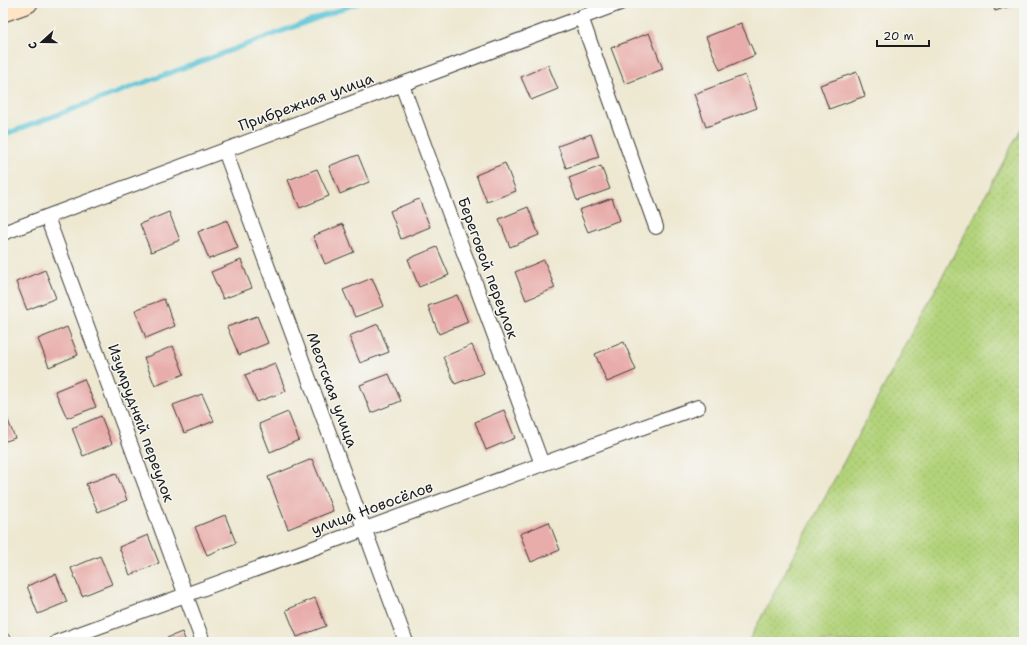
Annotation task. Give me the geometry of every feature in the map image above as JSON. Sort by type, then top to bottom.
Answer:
[{"type":"main road","points":[[3,12],[28,3]]},
{"type":"street","name":"Прибрежная улица","points":[[3,233],[620,3]]},
{"type":"street","points":[[581,18],[656,227]]},
{"type":"street","name":"Береговой переулок","points":[[402,85],[542,464]]},
{"type":"street","name":"Меотская улица","points":[[225,151],[406,642]]},
{"type":"street","name":"Изумрудный переулок","points":[[47,217],[203,642]]},
{"type":"street","name":"улица Новосёлов","points":[[57,642],[698,406]]},
{"type":"green space","points":[[1024,123],[1024,642],[748,642]]},
{"type":"building","points":[[993,3],[1020,3],[995,11]]},
{"type":"building","points":[[741,23],[755,55],[720,70],[706,37]]},
{"type":"building","points":[[649,33],[663,69],[625,84],[611,48]]},
{"type":"building","points":[[548,65],[558,89],[531,100],[521,77]]},
{"type":"building","points":[[857,72],[865,96],[829,109],[820,85]]},
{"type":"building","points":[[745,75],[757,108],[706,127],[694,94]]},
{"type":"building","points":[[591,134],[599,157],[566,168],[558,146]]},
{"type":"building","points":[[358,155],[369,182],[340,194],[329,166]]},
{"type":"building","points":[[505,163],[516,191],[487,202],[476,175]]},
{"type":"building","points":[[601,166],[610,189],[577,201],[569,178]]},
{"type":"building","points":[[317,169],[329,196],[300,208],[288,180]]},
{"type":"building","points":[[612,198],[620,220],[588,232],[579,210]]},
{"type":"building","points":[[419,199],[430,227],[401,239],[390,211]]},
{"type":"building","points":[[528,207],[539,235],[510,247],[499,219]]},
{"type":"building","points":[[169,212],[180,240],[151,252],[140,224]]},
{"type":"building","points":[[227,220],[238,248],[209,259],[198,232]]},
{"type":"building","points":[[343,224],[354,252],[325,264],[313,236]]},
{"type":"building","points":[[437,247],[449,275],[419,287],[408,259]]},
{"type":"building","points":[[241,260],[252,288],[223,299],[211,272]]},
{"type":"building","points":[[544,260],[555,288],[526,300],[515,272]]},
{"type":"building","points":[[45,270],[56,298],[27,310],[16,282]]},
{"type":"building","points":[[372,278],[384,306],[355,317],[343,290]]},
{"type":"building","points":[[3,295],[8,307],[3,309]]},
{"type":"building","points":[[457,295],[468,322],[439,334],[428,306]]},
{"type":"building","points":[[164,299],[175,326],[146,338],[135,310]]},
{"type":"building","points":[[257,316],[268,343],[239,355],[227,327]]},
{"type":"building","points":[[378,324],[389,352],[360,363],[349,336]]},
{"type":"building","points":[[67,327],[78,355],[49,367],[38,339]]},
{"type":"building","points":[[624,342],[636,370],[607,382],[595,354]]},
{"type":"building","points":[[472,345],[484,373],[455,384],[443,357]]},
{"type":"building","points":[[173,346],[184,374],[155,386],[144,358]]},
{"type":"building","points":[[275,363],[286,391],[257,402],[245,375]]},
{"type":"building","points":[[389,374],[401,401],[371,413],[360,385]]},
{"type":"building","points":[[84,379],[96,407],[67,418],[55,391]]},
{"type":"building","points":[[202,394],[214,421],[184,433],[173,405]]},
{"type":"building","points":[[3,408],[15,438],[3,442]]},
{"type":"building","points":[[504,410],[515,438],[486,450],[475,422]]},
{"type":"building","points":[[288,412],[299,440],[270,452],[259,424]]},
{"type":"building","points":[[101,416],[112,444],[83,456],[72,428]]},
{"type":"building","points":[[312,459],[333,511],[288,529],[268,477]]},
{"type":"building","points":[[116,473],[127,500],[98,512],[86,484]]},
{"type":"building","points":[[225,515],[236,543],[207,555],[195,527]]},
{"type":"building","points":[[549,522],[560,550],[531,562],[520,534]]},
{"type":"building","points":[[148,535],[159,563],[130,575],[119,547]]},
{"type":"building","points":[[100,556],[112,584],[82,596],[71,568]]},
{"type":"building","points":[[56,574],[67,602],[38,614],[27,586]]},
{"type":"building","points":[[315,598],[326,626],[297,637],[286,610]]},
{"type":"building","points":[[182,632],[186,642],[157,642]]},
{"type":"waterway","points":[[3,135],[358,3]]}]
